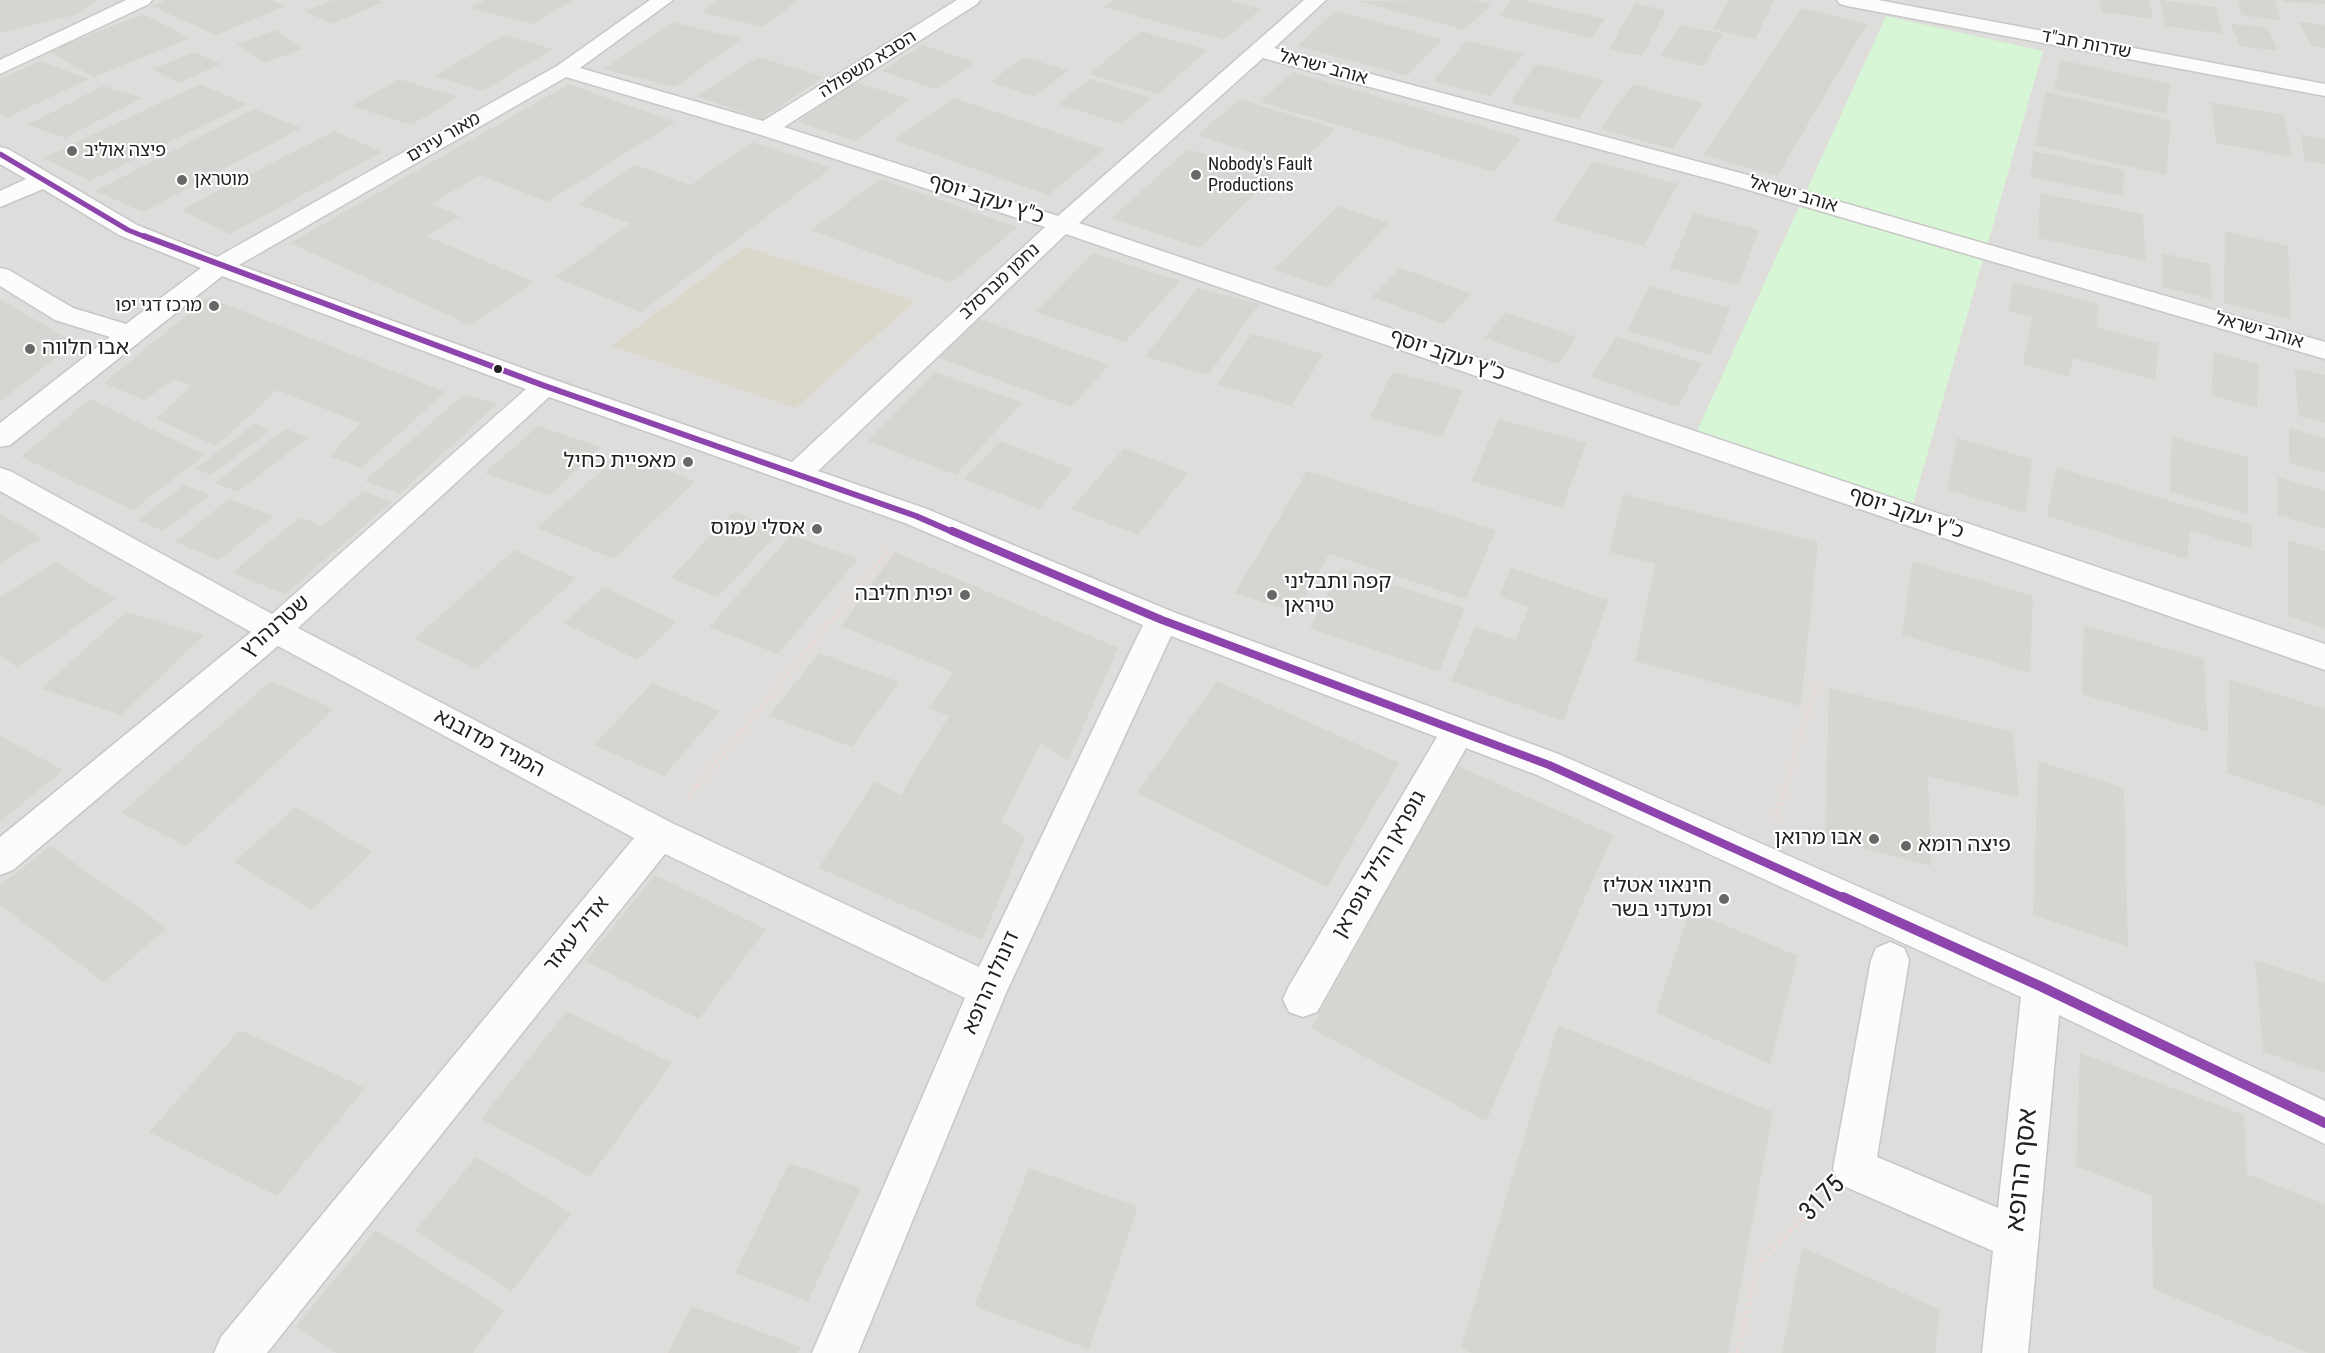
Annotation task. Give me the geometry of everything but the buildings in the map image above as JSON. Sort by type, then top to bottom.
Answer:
[{"type":"street","points":[[0,68],[142,0]]},
{"type":"street","name":"מאור עינים","points":[[0,438],[219,266],[564,70],[663,0]]},
{"type":"street","name":"הסבא משפולה","points":[[766,129],[970,0]]},
{"type":"street","name":"נחמן מברסלב","points":[[797,474],[1062,225],[1316,0]]},
{"type":"street","name":"שדרות חב\"ד","points":[[1847,0],[2325,90]]},
{"type":"street","name":"שדרות חב\"ד","points":[[1946,0],[2153,38]]},
{"type":"street","name":"אוהב ישראל","points":[[1257,50],[1736,178],[2325,351]]},
{"type":"street","name":"כ\"ץ יעקב יוסף","points":[[564,70],[766,129],[1062,225],[2325,657]]},
{"type":"street","points":[[0,154],[128,230],[219,266],[545,386],[916,516],[1162,620],[1549,765],[2042,987],[2325,1123]]},
{"type":"street","points":[[0,200],[42,181]]},
{"type":"street","points":[[0,275],[64,314],[130,334]]},
{"type":"street","name":"שטרנהרץ","points":[[0,859],[275,630],[545,386]]},
{"type":"street","name":"המגיד מדובנא","points":[[0,478],[275,630],[659,834],[988,990]]},
{"type":"street","name":"דונולו הרופא","points":[[835,1353],[988,990],[1162,620]]},
{"type":"street","name":"גופראן הליל גופראן","points":[[1303,999],[1458,732]]},
{"type":"street","name":"אדיל עאזר","points":[[237,1353],[659,834]]},
{"type":"street","name":"3175","points":[[1854,1169],[1890,960]]},
{"type":"street","name":"אסף הרופא","points":[[2005,1353],[2042,987]]},
{"type":"street","points":[[1854,1169],[2016,1238]]},
{"type":"path","points":[[659,834],[916,516]]},
{"type":"path","points":[[1762,861],[1817,682]]},
{"type":"path","name":"3175","points":[[1738,1353],[1757,1265],[1854,1169]]},
{"type":"shaded area","points":[[0,0],[2325,0],[2325,1353],[0,1353]]},
{"type":"shaded area","points":[[0,226],[144,299],[103,330],[0,284]]},
{"type":"shaded area","points":[[746,247],[915,301],[795,408],[612,346]]},
{"type":"green space","points":[[1886,16],[2043,51],[1913,504],[1696,433]]},
{"type":"transit line","points":[[0,154],[128,230],[198,258],[545,386],[916,516],[1162,620],[1549,765],[2042,987],[2325,1123]]},
{"type":"place","name":"פיצה אוליב","points":[[72,151]]},
{"type":"place","name":"Nobody's Fault Productions","points":[[1196,175]]},
{"type":"place","name":"מוטראן","points":[[182,180]]},
{"type":"place","name":"מרכז דגי יפו","points":[[214,306]]},
{"type":"place","name":"אבו חלווה","points":[[30,349]]},
{"type":"place","name":"מאפיית כחיל","points":[[688,462]]},
{"type":"place","name":"אסלי עמוס","points":[[817,529]]},
{"type":"place","name":"יפית חליבה","points":[[965,595]]},
{"type":"place","name":"קפה ותבליני טיראן","points":[[1272,595]]},
{"type":"place","name":"אבו מרואן","points":[[1874,839]]},
{"type":"place","name":"פיצה רומא","points":[[1906,846]]},
{"type":"place","name":"חינאוי אטליז ומעדני בשר","points":[[1724,899]]}]
